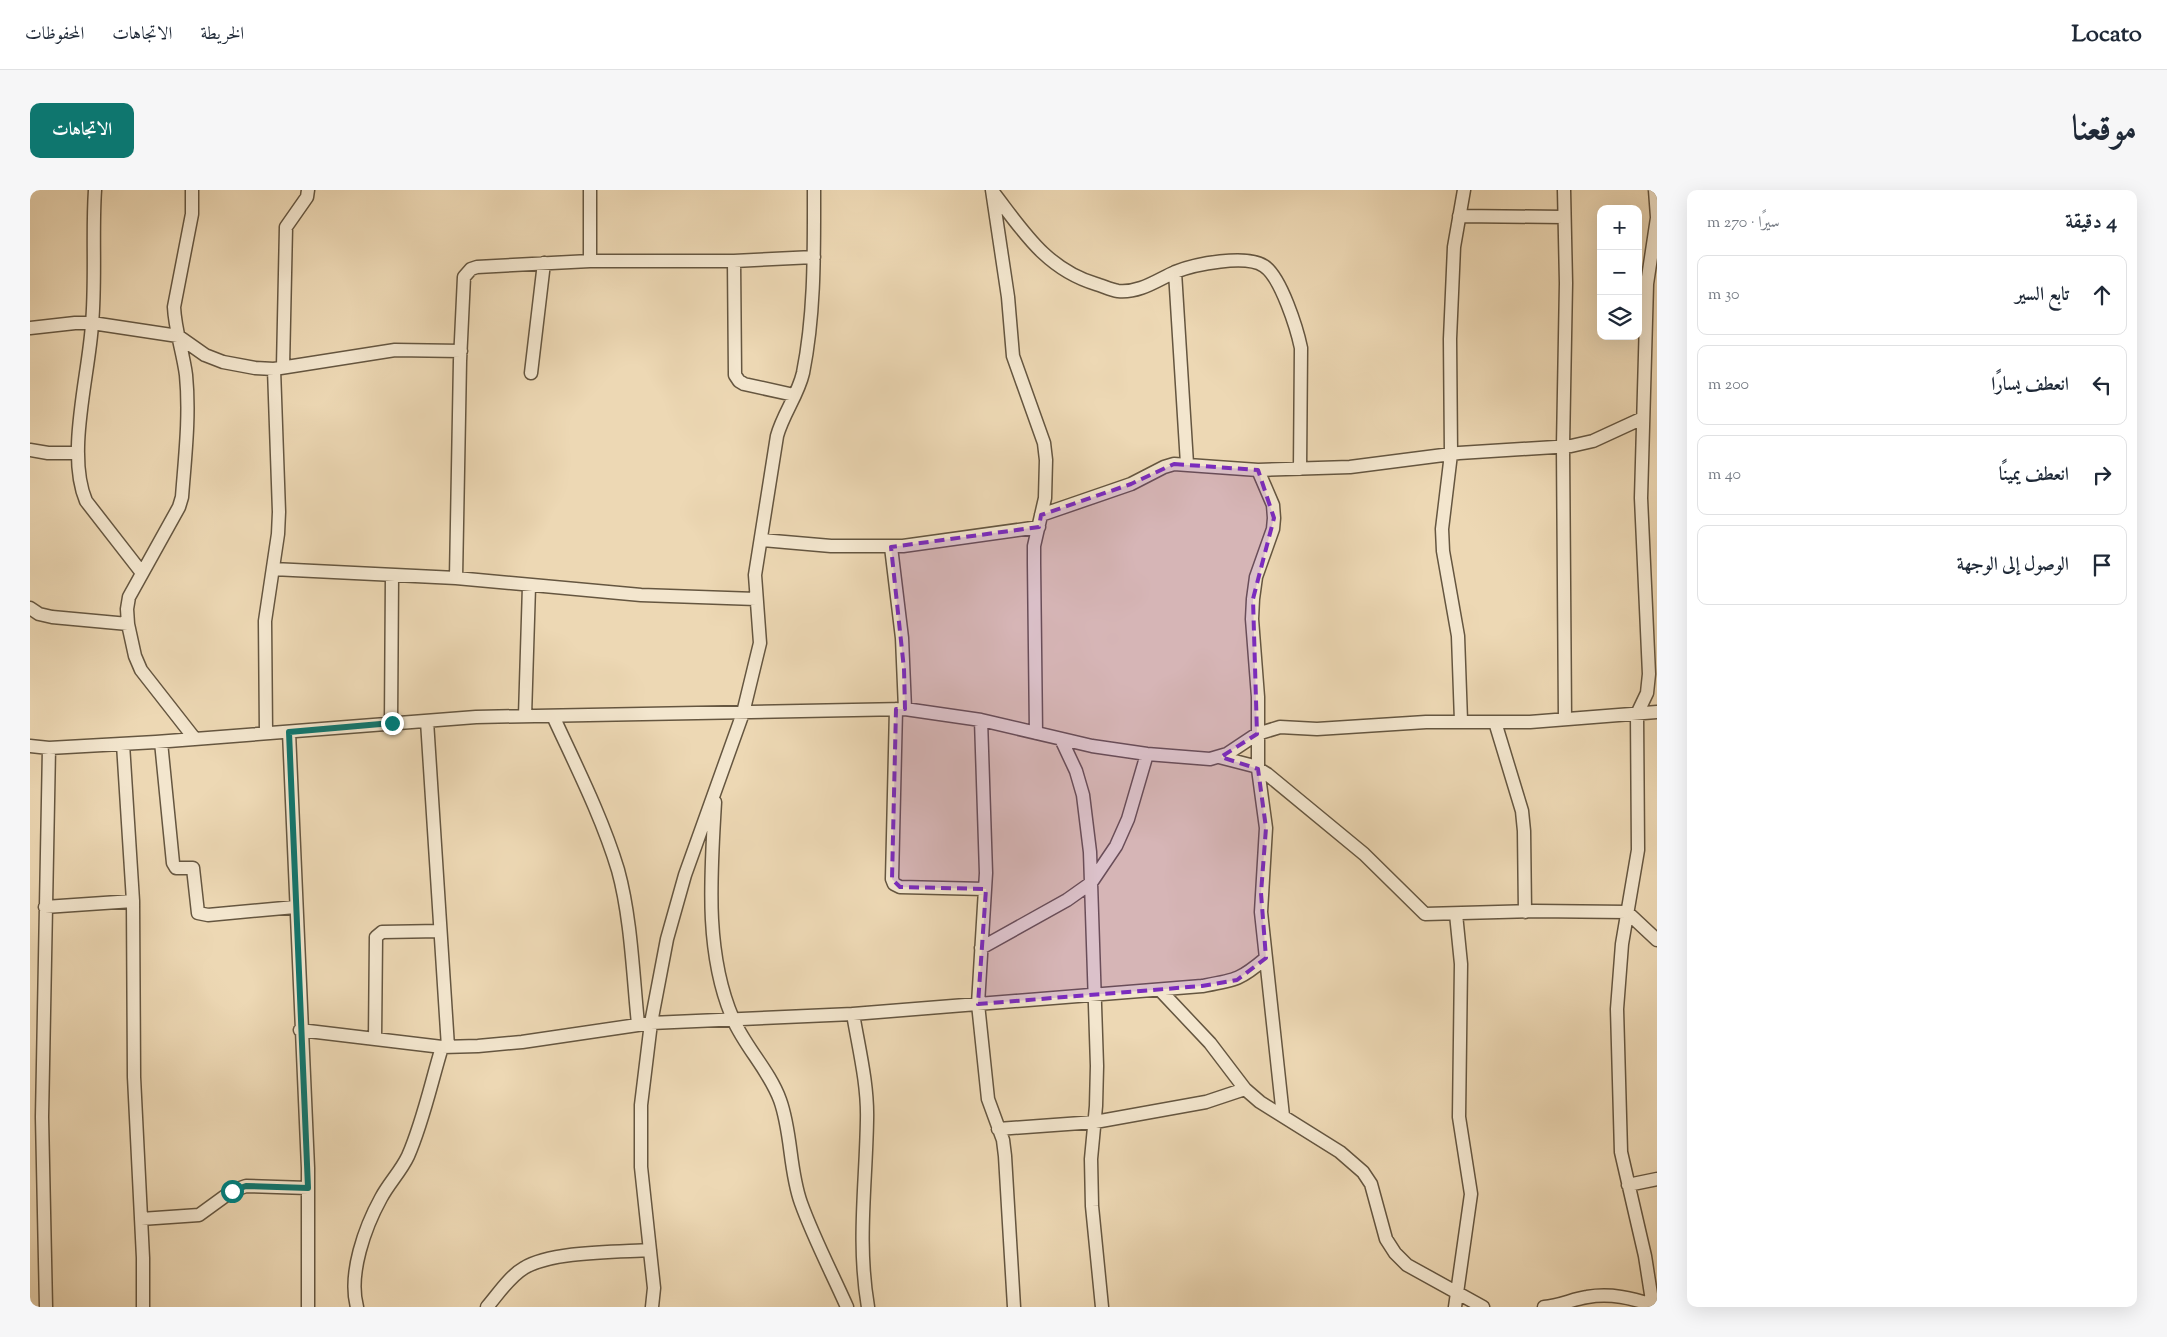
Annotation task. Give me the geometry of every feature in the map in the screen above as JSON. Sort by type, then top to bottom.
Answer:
[{"type":"street","points":[[94,190],[92,323],[78,453],[80,488],[86,502],[142,573]]},
{"type":"street","points":[[192,190],[192,214],[174,307],[186,372],[188,401],[182,497],[179,507],[129,598],[127,609],[128,624],[135,656],[141,670],[196,739]]},
{"type":"street","points":[[266,733],[265,621],[279,512],[278,368],[286,227],[307,197],[308,190]]},
{"type":"street","points":[[590,190],[590,261]]},
{"type":"street","points":[[644,1023],[685,875],[743,713],[760,642],[755,575],[777,436],[781,422],[802,374],[812,298],[814,190]]},
{"type":"street","points":[[1036,733],[1034,563],[1044,498],[1046,469],[1044,443],[1013,356],[1008,297],[992,190],[1040,251],[1067,272],[1118,291],[1136,290],[1198,263],[1225,261],[1257,262],[1274,275],[1297,330],[1301,348],[1300,469]]},
{"type":"street","points":[[1461,721],[1458,636],[1443,551],[1442,529],[1451,454],[1450,339],[1454,246],[1464,190]]},
{"type":"street","points":[[1564,190],[1566,292],[1563,446],[1565,719]]},
{"type":"street","points":[[1544,1307],[1587,1297],[1612,1295],[1629,1297],[1653,1306],[1647,1265],[1621,1152],[1617,1009],[1622,944],[1638,850],[1637,714],[1646,693],[1649,674],[1641,540],[1647,284],[1657,218],[1655,190]]},
{"type":"street","points":[[1459,216],[1564,217]]},
{"type":"street","points":[[456,578],[461,351],[464,277],[467,272],[477,267],[590,261],[734,260],[814,257]]},
{"type":"street","points":[[734,260],[736,375],[739,381],[744,384],[794,395]]},
{"type":"street","points":[[531,373],[544,264]]},
{"type":"street","points":[[1175,272],[1186,464]]},
{"type":"street","points":[[30,328],[92,323],[178,336],[205,354],[223,362],[255,368],[278,368],[395,350],[461,351]]},
{"type":"street","points":[[761,540],[831,546],[891,547],[1040,521],[1131,484],[1174,464],[1258,470],[1350,467],[1451,454],[1563,446],[1592,442],[1643,418]]},
{"type":"street","points":[[30,450],[48,453],[78,453]]},
{"type":"street","points":[[1258,470],[1273,505],[1274,518],[1273,529],[1256,577],[1253,599],[1258,769],[1266,828],[1266,848],[1260,893],[1283,1116]]},
{"type":"street","points":[[891,547],[902,638],[892,879],[894,884],[900,887],[985,889]]},
{"type":"street","points":[[273,569],[456,578],[641,595],[756,599]]},
{"type":"street","points":[[392,575],[392,723]]},
{"type":"street","points":[[525,716],[529,586]]},
{"type":"street","points":[[30,608],[40,614],[52,616],[128,624]]},
{"type":"street","points":[[30,746],[49,748],[161,742],[476,717],[900,709],[981,720],[1061,739],[1147,754],[1210,759],[1219,757],[1257,734],[1290,726],[1318,728],[1461,721],[1495,722],[1657,712]]},
{"type":"street","points":[[553,716],[598,816],[618,869],[624,896],[644,1023],[641,1105],[642,1167],[654,1288],[652,1307]]},
{"type":"street","points":[[357,1307],[354,1278],[358,1258],[371,1218],[381,1197],[407,1158],[445,1047],[427,720]]},
{"type":"street","points":[[981,720],[985,889],[978,1004],[988,1100],[1005,1156],[1014,1307]]},
{"type":"street","points":[[1495,722],[1522,811],[1525,912]]},
{"type":"street","points":[[289,732],[308,1188],[308,1307]]},
{"type":"street","points":[[1061,739],[1076,771],[1083,795],[1090,852],[1097,1066],[1095,1122],[1091,1159],[1092,1206],[1102,1307]]},
{"type":"street","points":[[161,742],[173,863],[176,868],[193,868],[198,913],[208,915],[295,907]]},
{"type":"street","points":[[123,744],[133,901],[134,1076],[143,1307]]},
{"type":"street","points":[[46,1307],[42,1117],[49,748]]},
{"type":"street","points":[[981,948],[1066,900],[1091,883],[1116,846],[1128,819],[1147,754]]},
{"type":"street","points":[[1219,757],[1258,769],[1267,774],[1364,854],[1392,879],[1421,911],[1431,915],[1525,912],[1627,912],[1657,940]]},
{"type":"street","points":[[715,789],[711,882],[713,922],[723,991],[733,1020],[780,1098],[785,1116],[792,1172],[801,1203],[847,1307]]},
{"type":"street","points":[[45,907],[133,901]]},
{"type":"street","points":[[1456,914],[1462,964],[1459,1117],[1471,1194],[1456,1301]]},
{"type":"street","points":[[375,1039],[376,937],[382,932],[440,931]]},
{"type":"street","points":[[300,1030],[445,1047],[478,1046],[522,1042],[644,1023],[853,1014],[1202,986],[1237,980],[1266,958]]},
{"type":"street","points":[[1160,990],[1210,1043],[1245,1089],[1260,1102],[1340,1152],[1363,1172],[1371,1184],[1386,1239],[1407,1265],[1456,1301],[1483,1307]]},
{"type":"street","points":[[853,1014],[867,1118],[862,1227],[862,1274],[868,1307]]},
{"type":"street","points":[[998,1128],[1095,1122],[1206,1102],[1245,1089]]},
{"type":"street","points":[[1628,1185],[1657,1179]]},
{"type":"street","points":[[141,1219],[199,1215],[232,1191],[246,1186],[308,1188]]},
{"type":"street","points":[[487,1307],[522,1268],[535,1262],[595,1253],[650,1250]]},
{"type":"highlighted area","points":[[1174,464],[1258,470],[1274,518],[1253,599],[1257,734],[1221,757],[1258,769],[1266,828],[1261,893],[1266,958],[1237,980],[1202,986],[978,1004],[986,889],[900,887],[892,879],[896,709],[905,709],[904,669],[891,547],[1039,527],[1041,515],[1131,484]]},
{"type":"route","points":[[232,1191],[246,1186],[308,1188],[289,732],[392,723]]}]
